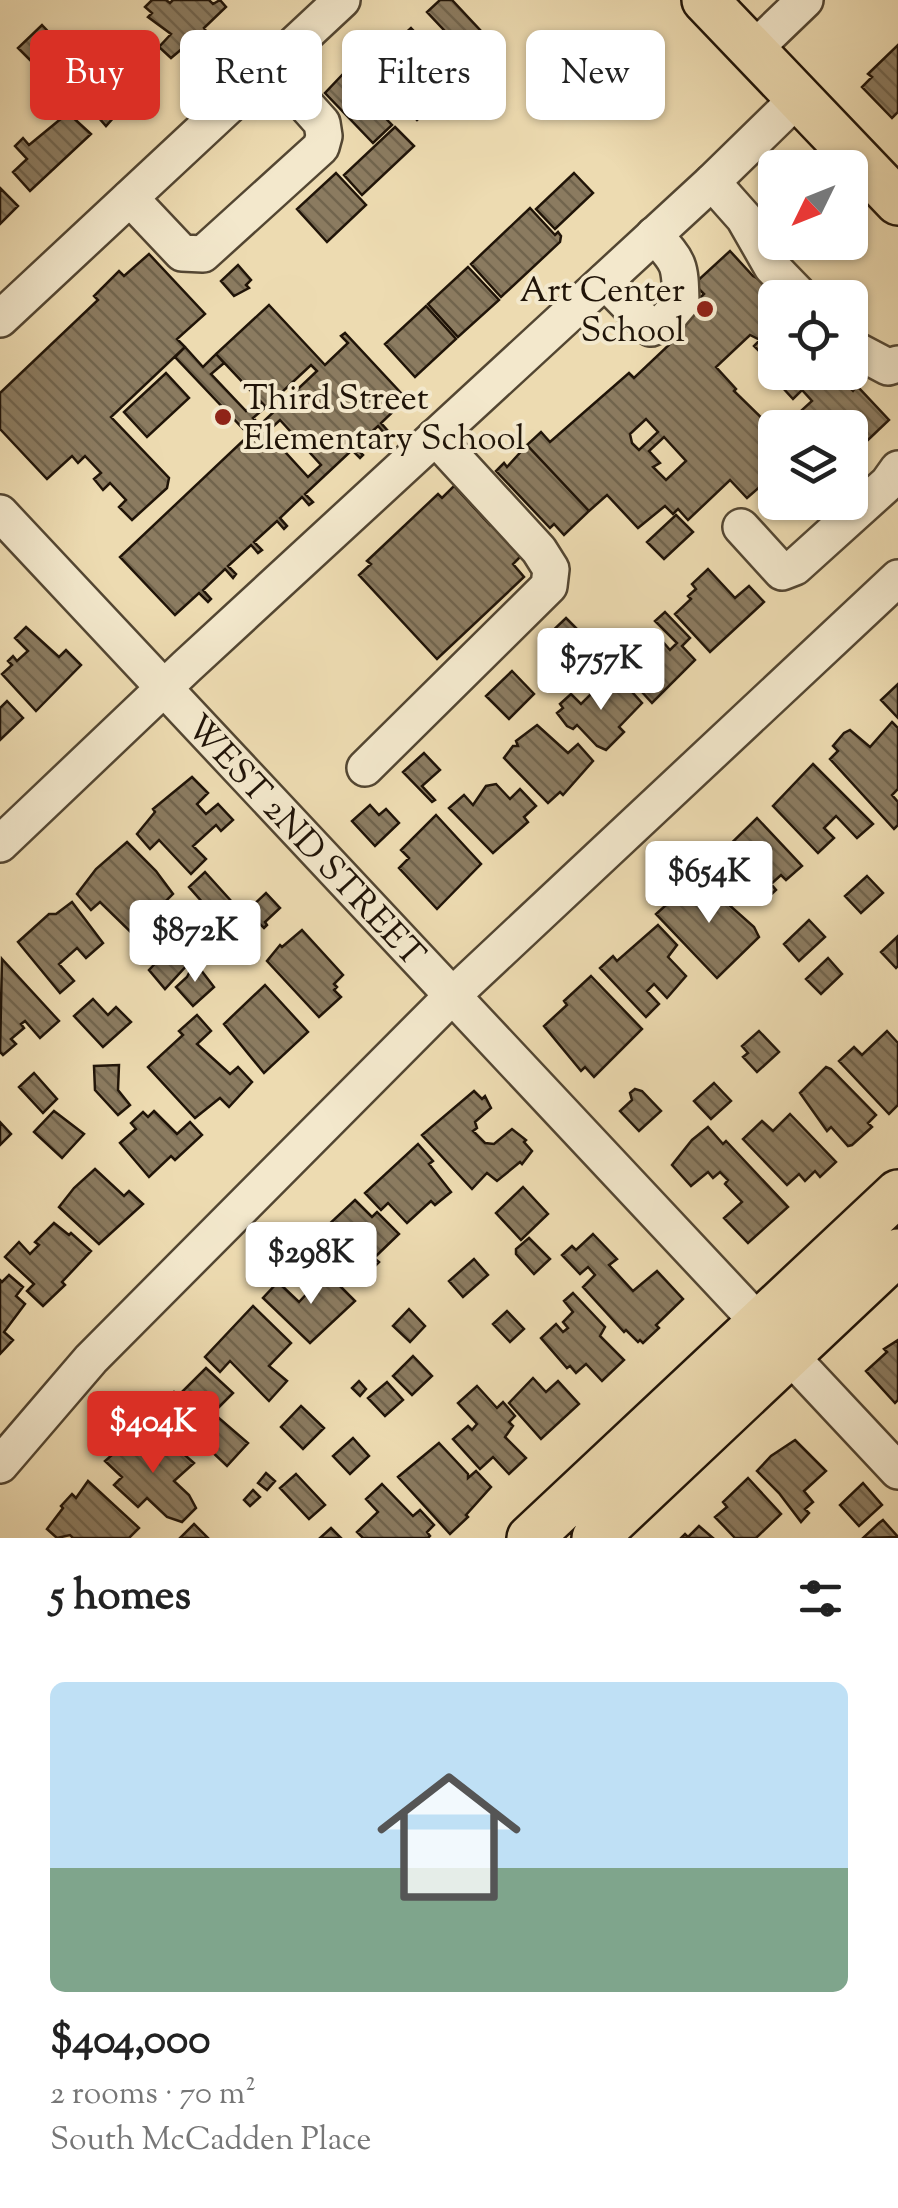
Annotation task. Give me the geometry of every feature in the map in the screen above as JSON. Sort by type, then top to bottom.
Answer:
[{"type":"main road","points":[[705,0],[898,202]]},
{"type":"main road","points":[[594,1538],[898,1193]]},
{"type":"main road","points":[[530,1538],[773,1339],[898,1252]]},
{"type":"street","points":[[310,30],[342,0]]},
{"type":"street","points":[[753,50],[805,0]]},
{"type":"street","points":[[0,844],[798,98]]},
{"type":"street","points":[[0,319],[213,120]]},
{"type":"street","points":[[130,198],[182,253],[194,256],[209,250],[320,147],[324,136],[319,120]]},
{"type":"street","points":[[712,182],[744,218],[772,267],[785,280]]},
{"type":"street","points":[[605,280],[651,328],[664,322],[681,302],[680,276],[678,261],[654,235]]},
{"type":"street","points":[[868,356],[888,367],[898,364]]},
{"type":"street","points":[[365,768],[549,586],[551,568],[539,550],[435,438]]},
{"type":"street","points":[[741,527],[782,572],[795,567],[888,483],[898,469]]},
{"type":"street","name":"WEST 2ND STREET","points":[[0,513],[898,1471]]},
{"type":"street","points":[[0,1465],[92,1358],[453,996],[898,578]]},
{"type":"building","points":[[152,0],[209,0],[213,4],[220,0],[226,7],[205,30],[180,30],[180,50],[171,58],[160,46],[171,34],[148,17],[152,13],[145,7]]},
{"type":"building","points":[[440,0],[452,0],[480,30],[444,30],[427,12]]},
{"type":"building","points":[[30,36],[30,60],[18,48]]},
{"type":"building","points":[[898,45],[898,112],[892,118],[862,87],[872,77],[868,74]]},
{"type":"building","points":[[342,75],[342,111],[325,93]]},
{"type":"building","points":[[59,120],[76,120],[91,134],[30,191],[13,172],[27,159],[15,146],[23,138],[29,145]]},
{"type":"building","points":[[351,120],[387,120],[392,125],[373,143]]},
{"type":"building","points":[[395,127],[414,146],[362,195],[344,175]]},
{"type":"building","points":[[336,173],[366,205],[327,242],[297,209]]},
{"type":"building","points":[[574,173],[593,193],[555,229],[536,209]]},
{"type":"building","points":[[0,188],[18,206],[0,224]]},
{"type":"building","points":[[530,208],[555,235],[558,232],[560,242],[501,297],[471,264]]},
{"type":"building","points":[[730,251],[760,280],[758,339],[750,335],[716,367],[758,414],[758,488],[747,498],[730,480],[688,520],[678,509],[673,514],[665,506],[638,528],[607,495],[589,511],[527,445],[541,432],[550,442],[629,373],[634,378],[670,344],[667,342],[679,331],[679,317],[704,294],[694,284]],"holes":[[[646,419],[658,432],[639,450],[632,443],[630,434]],[[664,437],[686,461],[666,480],[653,467],[660,463],[649,451]]]},
{"type":"building","points":[[149,254],[205,314],[177,339],[185,347],[111,417],[169,478],[167,488],[132,520],[119,507],[126,500],[110,483],[103,490],[94,479],[101,473],[85,456],[78,463],[72,456],[47,479],[0,429],[0,393],[98,300],[94,296],[119,271],[124,276]]},
{"type":"building","points":[[238,265],[251,280],[246,285],[249,288],[234,296],[221,281]]},
{"type":"building","points":[[468,267],[499,300],[458,337],[428,304]]},
{"type":"building","points":[[269,305],[325,365],[348,343],[341,336],[345,333],[414,407],[411,410],[403,402],[381,423],[388,431],[385,434],[378,426],[355,447],[363,455],[360,458],[352,450],[305,494],[313,502],[309,505],[302,497],[280,518],[287,526],[284,529],[277,521],[254,542],[262,550],[258,553],[251,545],[228,566],[236,574],[233,578],[225,569],[203,590],[211,599],[208,602],[199,593],[175,615],[120,557],[317,371],[311,365],[266,407],[216,354]],"holes":[[[280,420],[321,465],[308,477],[267,432]]]},
{"type":"building","points":[[426,306],[456,339],[415,377],[385,344]]},
{"type":"building","points":[[185,347],[203,367],[216,354],[224,363],[211,374],[246,411],[258,400],[266,407],[253,418],[260,425],[249,435],[175,357]]},
{"type":"building","points":[[166,373],[189,398],[147,437],[124,412]]},
{"type":"building","points":[[785,390],[802,390],[793,399]]},
{"type":"building","points":[[802,390],[861,390],[889,420],[868,440],[868,410],[802,410],[812,401]]},
{"type":"building","points":[[527,445],[589,511],[564,535],[554,524],[550,528],[496,471],[504,463],[507,467]]},
{"type":"building","points":[[454,486],[490,525],[498,518],[521,556],[513,564],[524,577],[437,659],[359,575],[371,564],[367,561],[438,494],[442,498]]},
{"type":"building","points":[[676,515],[693,532],[664,559],[647,542]]},
{"type":"building","points":[[708,569],[735,598],[749,586],[764,602],[710,652],[675,614],[691,599],[688,596],[696,589],[692,584]]},
{"type":"building","points":[[665,612],[690,638],[682,646],[695,660],[652,703],[602,648],[614,637],[631,653],[629,649],[638,646],[632,654],[640,662],[645,658],[637,649],[655,633],[670,650],[677,643],[655,621]]},
{"type":"building","points":[[566,618],[588,640],[568,663],[551,649],[545,638]]},
{"type":"building","points":[[26,627],[59,657],[66,650],[81,665],[36,711],[2,674],[12,665],[8,661],[13,656],[17,661],[28,651],[15,638]]},
{"type":"building","points":[[512,671],[534,694],[509,719],[486,696]]},
{"type":"building","points":[[603,682],[611,692],[623,682],[642,703],[619,727],[624,732],[606,750],[577,725],[573,729],[567,726],[557,713],[571,694],[581,704]]},
{"type":"building","points":[[898,684],[898,718],[881,700]]},
{"type":"building","points":[[7,701],[23,718],[0,740],[0,708]]},
{"type":"building","points":[[892,722],[898,728],[898,789],[892,795],[898,802],[898,825],[894,829],[830,759],[838,751],[833,746],[844,733],[850,730],[870,747]]},
{"type":"building","points":[[537,725],[568,753],[578,744],[593,761],[563,795],[560,792],[548,803],[504,758],[513,746],[518,746],[516,741]]},
{"type":"building","points":[[424,753],[440,770],[422,786],[435,800],[432,802],[403,772]]},
{"type":"building","points":[[813,764],[873,824],[857,838],[836,816],[824,828],[834,838],[818,853],[773,806]]},
{"type":"building","points":[[192,777],[208,793],[197,804],[206,814],[218,804],[233,820],[221,831],[216,825],[193,846],[206,859],[191,874],[159,840],[150,849],[137,834],[155,812],[153,809]]},
{"type":"building","points":[[496,784],[510,799],[520,789],[536,806],[524,817],[528,822],[493,853],[449,808],[464,795],[473,805],[486,786]]},
{"type":"building","points":[[370,805],[379,815],[386,809],[399,823],[375,846],[352,821]]},
{"type":"building","points":[[436,815],[481,864],[437,909],[399,868],[409,858],[401,850]]},
{"type":"building","points":[[757,818],[802,866],[786,880],[781,875],[771,884],[776,890],[762,903],[731,870],[722,878],[709,865]]},
{"type":"building","points":[[127,842],[173,894],[156,911],[151,905],[144,913],[158,931],[144,945],[100,902],[91,910],[77,894],[96,869]]},
{"type":"building","points":[[205,872],[241,912],[225,928],[189,887]]},
{"type":"building","points":[[716,875],[727,887],[718,895],[754,927],[759,937],[717,978],[656,914],[684,889],[695,893]]},
{"type":"building","points":[[867,876],[883,893],[861,913],[845,896]]},
{"type":"building","points":[[266,893],[280,908],[264,928],[247,911]]},
{"type":"building","points":[[72,902],[103,943],[86,958],[77,948],[59,964],[74,981],[60,993],[18,942],[49,914],[56,914]]},
{"type":"building","points":[[243,910],[254,921],[235,938],[225,928]]},
{"type":"building","points":[[809,920],[825,937],[799,961],[784,944]]},
{"type":"building","points":[[658,925],[677,945],[668,957],[686,976],[667,998],[654,984],[647,991],[659,1004],[646,1017],[600,968],[613,956],[617,961]]},
{"type":"building","points":[[302,930],[343,975],[334,984],[341,997],[319,1017],[267,961],[280,945]]},
{"type":"building","points":[[897,937],[898,966],[896,968],[881,952]]},
{"type":"building","points":[[171,947],[188,964],[165,989],[149,970]]},
{"type":"building","points":[[828,958],[842,974],[821,994],[806,979]]},
{"type":"building","points":[[2,959],[59,1021],[40,1038],[25,1021],[21,1024],[24,1028],[11,1039],[16,1044],[3,1055],[0,1052]]},
{"type":"building","points":[[194,961],[214,987],[193,1006],[176,987],[187,977],[187,968]]},
{"type":"building","points":[[591,976],[642,1029],[594,1077],[585,1067],[581,1071],[544,1026]]},
{"type":"building","points":[[265,985],[308,1032],[264,1073],[224,1024]]},
{"type":"building","points":[[93,999],[108,1015],[116,1007],[131,1022],[103,1047],[74,1016]]},
{"type":"building","points":[[197,1015],[211,1031],[197,1044],[230,1074],[238,1067],[252,1082],[229,1107],[220,1098],[195,1118],[148,1067],[183,1035],[179,1031]]},
{"type":"building","points":[[759,1031],[779,1052],[757,1072],[743,1057],[748,1053],[742,1046]]},
{"type":"building","points":[[887,1031],[898,1043],[898,1105],[889,1114],[839,1061],[854,1047],[862,1055]]},
{"type":"building","points":[[119,1065],[118,1090],[130,1105],[118,1115],[95,1090],[94,1066]]},
{"type":"building","points":[[826,1067],[876,1115],[868,1123],[872,1127],[852,1145],[848,1146],[831,1127],[827,1131],[800,1093]]},
{"type":"building","points":[[34,1073],[57,1099],[43,1113],[19,1087]]},
{"type":"building","points":[[714,1083],[731,1101],[711,1119],[694,1101]]},
{"type":"building","points":[[635,1089],[661,1111],[639,1131],[620,1111],[632,1100],[630,1093]]},
{"type":"building","points":[[474,1091],[482,1099],[485,1096],[491,1108],[475,1122],[477,1128],[473,1131],[485,1143],[494,1144],[512,1129],[532,1151],[522,1164],[497,1181],[487,1173],[472,1189],[422,1135]]},
{"type":"building","points":[[54,1111],[84,1134],[62,1158],[34,1132]]},
{"type":"building","points":[[154,1111],[177,1134],[190,1122],[202,1135],[149,1177],[120,1143],[136,1129],[131,1123],[143,1112],[148,1117]]},
{"type":"building","points":[[790,1114],[836,1162],[820,1177],[815,1171],[805,1181],[799,1174],[787,1185],[743,1139],[762,1121],[773,1131]]},
{"type":"building","points":[[0,1122],[11,1134],[0,1145]]},
{"type":"building","points":[[708,1127],[788,1207],[748,1243],[724,1218],[742,1202],[725,1184],[728,1180],[720,1172],[713,1178],[708,1172],[691,1186],[672,1165]]},
{"type":"building","points":[[418,1144],[451,1192],[435,1205],[431,1201],[407,1223],[388,1203],[381,1210],[365,1193]]},
{"type":"building","points":[[95,1169],[124,1196],[129,1191],[143,1204],[99,1244],[59,1207]]},
{"type":"building","points":[[523,1187],[548,1214],[521,1240],[496,1213]]},
{"type":"building","points":[[355,1200],[372,1217],[377,1212],[399,1234],[374,1258],[379,1262],[367,1274],[338,1247],[327,1257],[314,1244]]},
{"type":"building","points":[[54,1223],[91,1251],[43,1306],[27,1291],[34,1284],[5,1257],[19,1242],[30,1254],[39,1245],[35,1242]]},
{"type":"building","points":[[593,1234],[617,1259],[609,1265],[633,1291],[657,1271],[683,1299],[643,1343],[624,1332],[583,1287],[595,1275],[588,1267],[580,1274],[562,1255],[572,1246],[576,1250]]},
{"type":"building","points":[[529,1238],[550,1259],[534,1274],[516,1254],[516,1249]]},
{"type":"building","points":[[474,1259],[488,1275],[463,1297],[449,1281]]},
{"type":"building","points":[[9,1275],[23,1287],[16,1296],[25,1304],[4,1332],[13,1340],[0,1354],[0,1280]]},
{"type":"building","points":[[331,1277],[355,1301],[310,1343],[263,1298],[278,1282],[299,1302],[315,1285],[319,1289]]},
{"type":"building","points":[[573,1293],[605,1327],[600,1336],[624,1360],[602,1381],[586,1364],[576,1373],[570,1366],[567,1368],[541,1338],[556,1324],[563,1332],[568,1328],[563,1322],[573,1312],[564,1301]]},
{"type":"building","points":[[253,1306],[291,1343],[269,1366],[287,1381],[269,1401],[230,1361],[220,1372],[205,1357]]},
{"type":"building","points":[[409,1309],[425,1326],[410,1342],[393,1326]]},
{"type":"building","points":[[507,1311],[524,1329],[510,1342],[493,1324]]},
{"type":"building","points":[[898,1340],[895,1403],[866,1371],[887,1352],[884,1349]]},
{"type":"building","points":[[413,1356],[432,1376],[412,1395],[393,1376]]},
{"type":"building","points":[[206,1368],[233,1393],[213,1413],[248,1443],[227,1466],[189,1430],[179,1440],[165,1426],[174,1417],[161,1406],[174,1392],[178,1396]]},
{"type":"building","points":[[533,1378],[546,1392],[558,1381],[579,1404],[541,1439],[509,1403]]},
{"type":"building","points":[[359,1381],[366,1389],[360,1396],[352,1388]]},
{"type":"building","points":[[387,1382],[403,1400],[385,1416],[368,1398]]},
{"type":"building","points":[[477,1386],[497,1408],[503,1402],[515,1416],[505,1437],[526,1458],[509,1474],[493,1457],[480,1469],[453,1439],[468,1426],[472,1430],[477,1424],[458,1403]]},
{"type":"building","points":[[301,1406],[324,1428],[303,1449],[281,1427]]},
{"type":"building","points":[[135,1435],[151,1451],[164,1437],[194,1463],[174,1481],[196,1508],[182,1522],[167,1517],[147,1498],[138,1507],[114,1485],[122,1477],[105,1461]]},
{"type":"building","points":[[353,1438],[369,1456],[350,1474],[333,1456]]},
{"type":"building","points":[[795,1440],[826,1471],[804,1491],[813,1502],[805,1509],[809,1513],[801,1522],[757,1471]]},
{"type":"building","points":[[439,1443],[468,1478],[476,1471],[491,1487],[450,1534],[398,1477]]},
{"type":"building","points":[[266,1473],[275,1481],[267,1490],[258,1483]]},
{"type":"building","points":[[296,1474],[325,1505],[309,1519],[280,1488]]},
{"type":"building","points":[[748,1478],[781,1514],[756,1538],[735,1538],[715,1517],[727,1507],[723,1502]]},
{"type":"building","points":[[88,1481],[139,1528],[129,1538],[57,1538],[47,1529],[61,1506],[72,1494],[76,1498]]},
{"type":"building","points":[[863,1483],[882,1505],[859,1526],[840,1505]]},
{"type":"building","points":[[382,1484],[413,1516],[420,1510],[434,1525],[427,1532],[428,1538],[363,1538],[357,1532],[378,1512],[366,1499]]},
{"type":"building","points":[[253,1490],[260,1497],[250,1506],[244,1500]]},
{"type":"building","points":[[883,1520],[898,1537],[863,1538],[879,1523]]},
{"type":"building","points":[[194,1524],[208,1538],[180,1538]]},
{"type":"building","points":[[699,1526],[713,1538],[681,1538],[685,1534],[688,1537]]},
{"type":"building","points":[[331,1528],[341,1538],[320,1538]]},
{"type":"place","name":"Art Center School","points":[[705,309]]},
{"type":"place","name":"Third Street Elementary School","points":[[223,417]]}]
